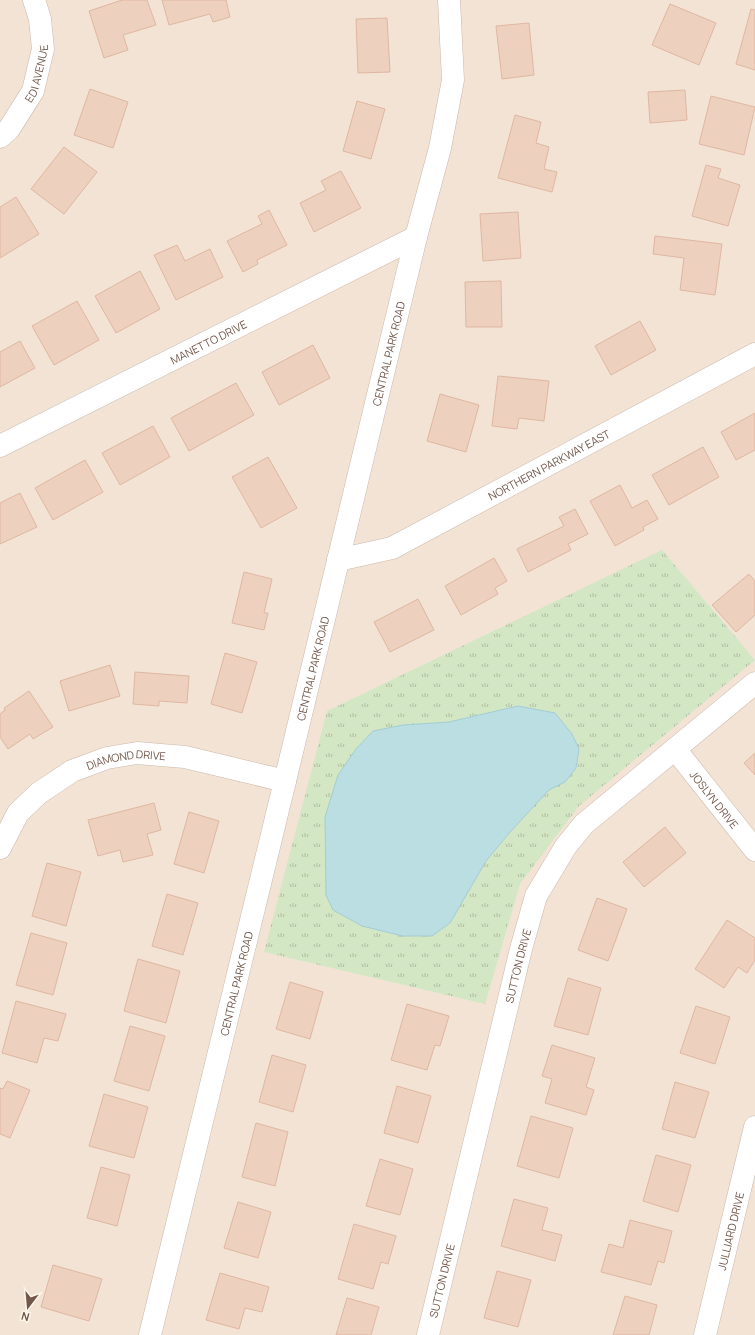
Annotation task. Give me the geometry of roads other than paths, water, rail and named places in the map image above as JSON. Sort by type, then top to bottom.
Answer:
[{"type":"street","name":"EDI AVENUE","points":[[0,137],[9,129],[33,91],[43,49],[40,19],[34,0]]},
{"type":"street","name":"CENTRAL PARK ROAD","points":[[150,1335],[416,237],[440,148],[453,80],[449,0]]},
{"type":"street","name":"MANETTO DRIVE","points":[[0,446],[416,237]]},
{"type":"street","name":"NORTHERN PARKWAY EAST","points":[[338,560],[392,548],[755,354]]},
{"type":"street","name":"SUTTON DRIVE","points":[[428,1335],[521,949],[536,896],[566,846],[584,824],[755,683]]},
{"type":"street","name":"JOSLYN DRIVE","points":[[675,749],[755,850]]},
{"type":"street","name":"DIAMOND DRIVE","points":[[0,848],[18,813],[38,793],[72,771],[107,758],[137,753],[185,757],[285,781]]},
{"type":"street","name":"JULLIARD DRIVE","points":[[705,1335],[748,1193],[755,1127]]},
{"type":"water","points":[[518,706],[555,713],[572,734],[579,749],[576,768],[565,782],[549,790],[511,831],[486,861],[450,923],[432,936],[403,936],[362,926],[333,910],[326,895],[325,817],[338,775],[356,749],[373,731],[403,725],[449,722]]}]
